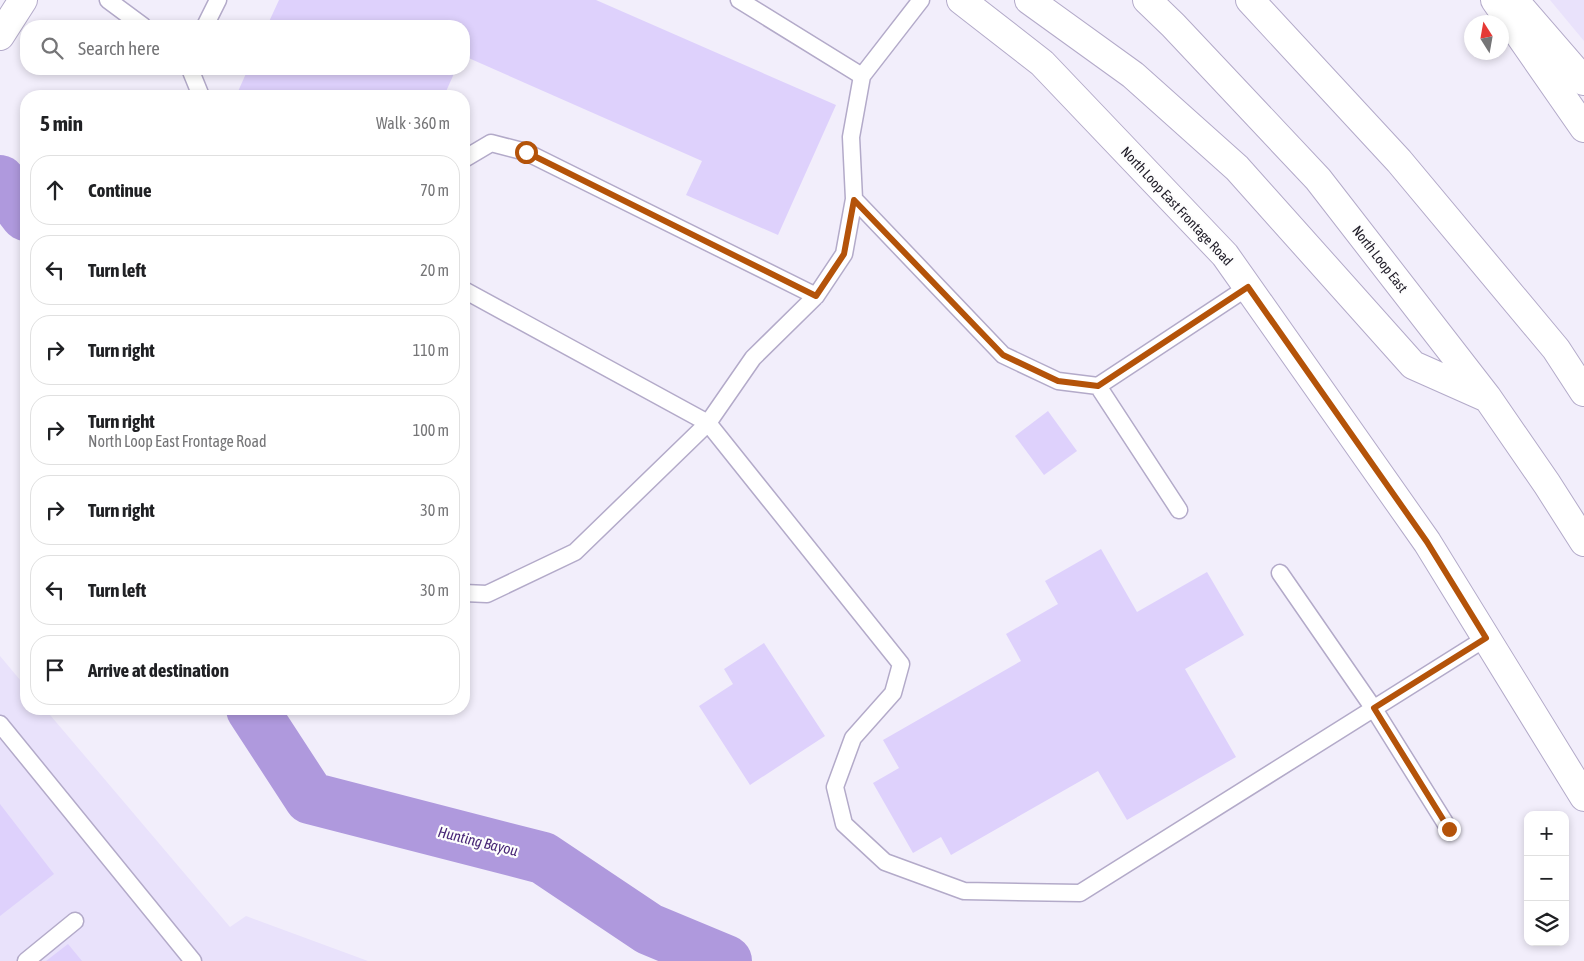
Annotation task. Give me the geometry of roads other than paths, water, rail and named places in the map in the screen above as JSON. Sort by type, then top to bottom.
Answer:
[{"type":"main road","points":[[7,20],[23,0]]},
{"type":"main road","name":"North Loop East Frontage Road","points":[[961,0],[1042,63],[1225,255],[1427,542],[1584,797]]},
{"type":"main road","points":[[1029,0],[1133,75],[1237,168],[1414,366],[1487,398]]},
{"type":"main road","name":"North Loop East","points":[[1147,0],[1173,24],[1318,179],[1487,398],[1547,484],[1584,542]]},
{"type":"main road","points":[[1250,0],[1399,161],[1556,349],[1584,392]]},
{"type":"main road","points":[[1495,0],[1584,128]]},
{"type":"main road","points":[[1514,0],[1584,81]]},
{"type":"lane","points":[[108,0],[126,6],[137,20]]},
{"type":"lane","points":[[208,20],[218,0]]},
{"type":"lane","points":[[739,0],[862,76]]},
{"type":"lane","points":[[470,593],[487,594],[575,552],[708,423],[753,358],[816,296],[844,254],[854,200],[852,137],[862,76],[921,0]]},
{"type":"lane","points":[[192,75],[199,90]]},
{"type":"lane","points":[[470,155],[491,143],[526,152],[816,296]]},
{"type":"lane","points":[[854,200],[1003,355],[1058,381],[1098,386],[1248,287]]},
{"type":"lane","points":[[470,293],[708,423],[901,664],[892,693],[853,738],[835,787],[844,824],[885,862],[964,891],[1080,893],[1486,638]]},
{"type":"lane","points":[[1098,386],[1179,510]]},
{"type":"lane","points":[[1280,573],[1374,708],[1449,829]]},
{"type":"lane","points":[[0,724],[193,961]]},
{"type":"lane","points":[[26,961],[75,921]]},
{"type":"waterway","name":"Hunting Bayou","points":[[0,181],[20,207]]},
{"type":"waterway","name":"Hunting Bayou","points":[[256,715],[310,798],[543,858],[649,929],[726,961]]}]
